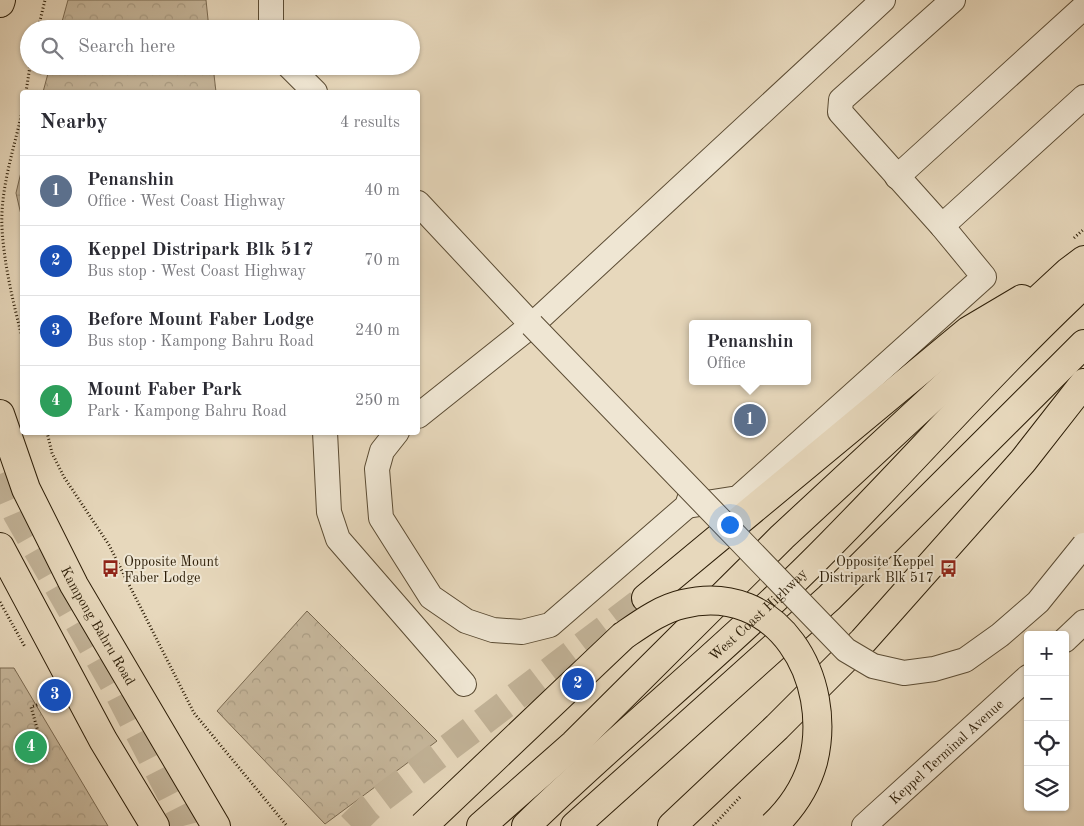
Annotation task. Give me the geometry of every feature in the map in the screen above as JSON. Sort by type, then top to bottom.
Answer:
[{"type":"main road","points":[[646,598],[968,331],[1079,272]]},
{"type":"main road","points":[[480,826],[574,744],[782,537],[1079,272]]},
{"type":"main road","name":"West Coast Highway","points":[[532,821],[739,634],[809,566],[1034,331],[1079,272]]},
{"type":"main road","points":[[575,826],[829,598],[1084,344]]},
{"type":"main road","points":[[672,826],[777,727],[863,641],[1023,461],[1084,383]]},
{"type":"main road","name":"Kampong Bahru Road","points":[[0,414],[26,489],[74,584],[216,826]]},
{"type":"main road","points":[[0,547],[103,740],[155,826]]},
{"type":"main road","points":[[423,826],[623,636],[646,620],[666,610],[683,604],[705,600],[729,602],[748,607],[784,632],[796,648],[813,687],[817,712],[817,736],[813,762],[799,795],[773,826]]},
{"type":"lane","points":[[271,0],[271,20]]},
{"type":"lane","points":[[420,414],[532,325],[883,0]]},
{"type":"lane","points":[[687,506],[738,498],[984,277],[942,226],[840,112],[841,100],[952,0]]},
{"type":"lane","points":[[897,177],[1084,7]]},
{"type":"lane","points":[[298,75],[313,90]]},
{"type":"lane","points":[[942,226],[1084,97]]},
{"type":"lane","points":[[420,205],[532,325],[846,650],[873,666],[904,673],[934,669],[965,660],[1000,635],[1038,602],[1084,545]]},
{"type":"lane","points":[[325,435],[329,512],[338,539],[464,684]]},
{"type":"lane","points":[[395,435],[382,451],[377,469],[381,518],[431,597],[466,621],[493,630],[522,632],[550,625],[687,506],[696,479]]},
{"type":"lane","points":[[1069,636],[1084,622]]},
{"type":"lane","name":"Keppel Terminal Avenue","points":[[864,826],[1024,681]]},
{"type":"path","points":[[40,20],[45,0]]},
{"type":"path","points":[[26,90],[29,75]]},
{"type":"path","points":[[20,121],[4,189],[2,228],[20,329]]},
{"type":"path","points":[[48,435],[52,452],[64,478],[109,545],[194,713],[287,826]]},
{"type":"path","points":[[41,742],[31,707],[77,691]]},
{"type":"green space","points":[[68,0],[206,0],[208,20],[62,20]]},
{"type":"green space","points":[[48,75],[214,75],[216,90],[44,90]]},
{"type":"green space","points":[[20,176],[20,210],[16,193]]},
{"type":"green space","points":[[307,611],[437,741],[325,824],[217,711]]},
{"type":"green space","points":[[0,668],[14,668],[108,826],[0,826]]},
{"type":"tunnel","points":[[0,474],[17,514],[117,690],[179,810],[183,826]]},
{"type":"tunnel","points":[[351,826],[370,807],[646,598]]},
{"type":"place","name":"Penanshin","points":[[750,420]]},
{"type":"place","name":"Opposite Mount Faber Lodge","points":[[110,569]]},
{"type":"place","name":"Opposite Keppel Distripark Blk 517","points":[[948,569]]},
{"type":"place","name":"Keppel Distripark Blk 517","points":[[578,684]]},
{"type":"place","name":"Before Mount Faber Lodge","points":[[55,695]]},
{"type":"place","name":"Mount Faber Park","points":[[31,747]]}]
